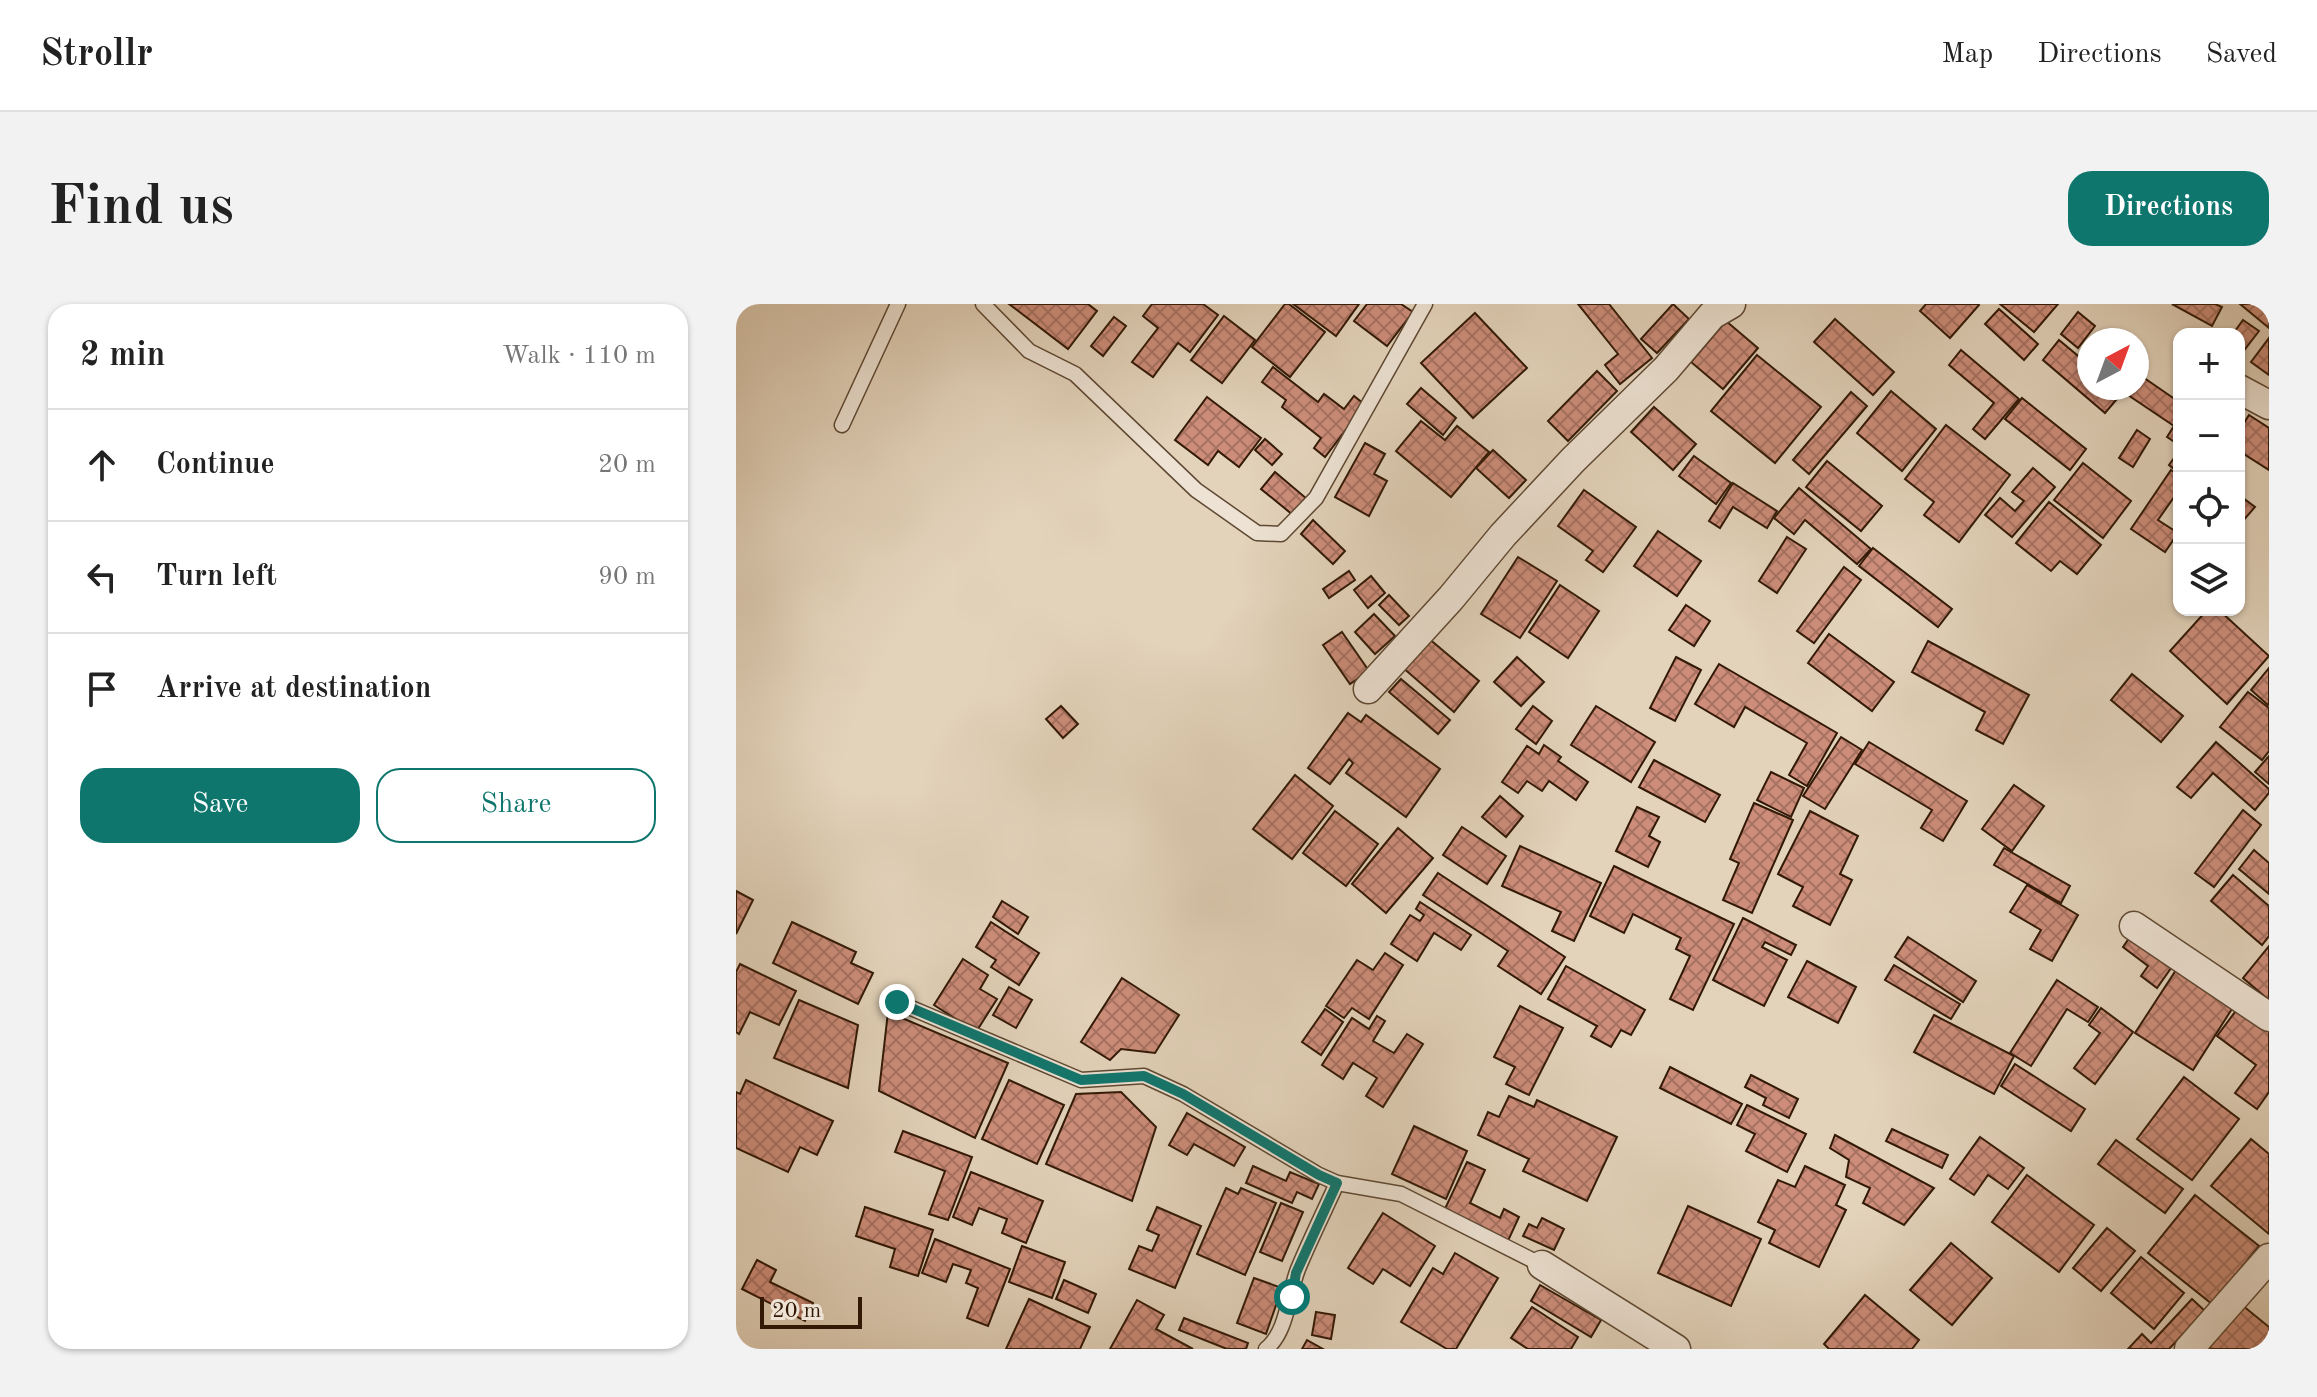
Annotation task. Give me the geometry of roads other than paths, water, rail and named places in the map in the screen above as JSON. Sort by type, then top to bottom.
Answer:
[{"type":"street","points":[[1368,689],[1573,460],[1666,369],[1712,315],[1731,304]]},
{"type":"street","points":[[2245,392],[2269,405]]},
{"type":"street","points":[[2134,926],[2269,1017]]},
{"type":"street","points":[[2189,1349],[2269,1258]]},
{"type":"street","points":[[1542,1265],[1676,1349]]},
{"type":"lane","points":[[842,425],[898,304]]},
{"type":"lane","points":[[983,304],[1029,351],[1075,374],[1196,490],[1257,533],[1281,534],[1316,498],[1425,304]]},
{"type":"lane","points":[[897,1002],[1081,1080],[1144,1076],[1183,1094],[1319,1175],[1337,1183],[1401,1194],[1542,1265]]},
{"type":"lane","points":[[1266,1349],[1272,1344],[1292,1297],[1296,1273],[1337,1183]]}]
